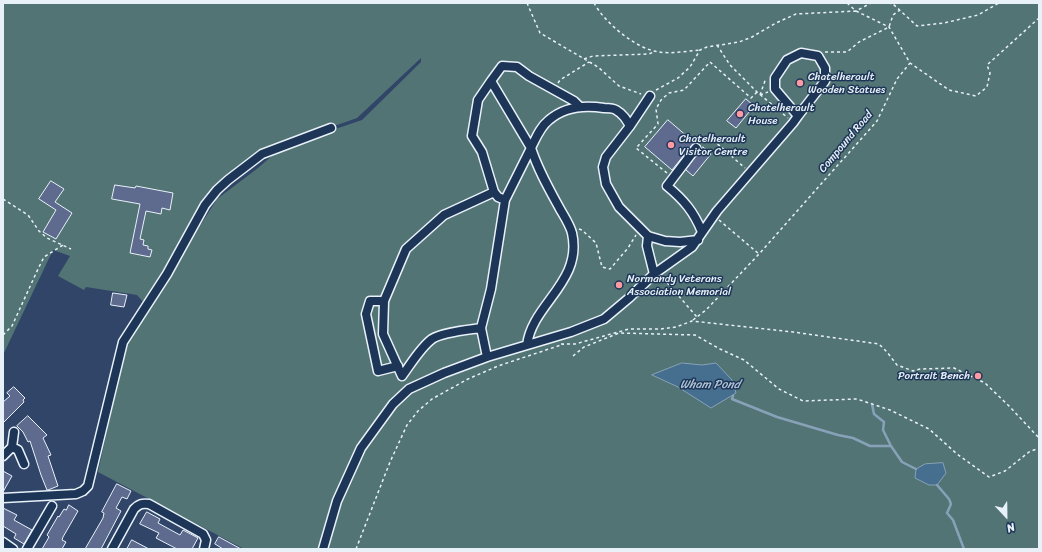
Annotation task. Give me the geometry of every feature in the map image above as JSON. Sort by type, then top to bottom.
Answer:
[{"type":"street","points":[[323,549],[337,501],[358,454],[393,404],[409,389],[444,373],[487,357],[571,332],[604,319],[657,274],[692,247],[717,211],[796,119],[825,81],[825,68],[818,56],[801,53],[786,60],[775,78],[775,89],[796,119]]},
{"type":"street","points":[[505,200],[498,197],[494,192],[482,152],[472,136],[478,100],[502,66],[517,67],[529,76],[574,101],[579,106]]},
{"type":"street","points":[[491,81],[531,148],[536,164],[572,232],[574,246],[572,261],[563,281],[532,326],[528,336],[527,346]]},
{"type":"street","points":[[650,96],[630,126],[606,157],[603,167],[606,184],[619,207],[648,236],[665,241],[680,242],[700,236]]},
{"type":"street","points":[[487,357],[481,328],[491,289],[505,200],[539,131],[549,120],[563,112],[579,106],[594,106],[615,109],[625,117],[630,126]]},
{"type":"street","points":[[3,498],[76,494],[83,491],[88,486],[123,342],[167,274],[205,205],[217,190],[228,180],[262,154],[331,128]]},
{"type":"street","points":[[696,148],[667,186],[681,198],[696,217],[700,236]]},
{"type":"street","points":[[481,328],[454,332],[433,339],[402,376],[383,334],[384,301],[406,249],[444,215],[494,192]]},
{"type":"street","points":[[648,236],[648,246],[657,274]]},
{"type":"street","points":[[384,301],[370,301],[366,314],[376,364],[378,371],[398,366]]},
{"type":"street","points":[[3,456],[12,447],[14,432]]},
{"type":"street","points":[[12,447],[18,450],[24,464]]},
{"type":"street","points":[[112,549],[134,510],[138,505],[143,503],[149,504],[203,534],[206,540],[204,549]]},
{"type":"street","points":[[27,549],[52,506]]},
{"type":"street","points":[[3,542],[14,549]]},
{"type":"path","points":[[527,3],[540,33],[598,67],[619,86],[650,96],[657,90],[678,78],[690,67],[700,50]]},
{"type":"path","points":[[594,3],[599,12],[612,25],[645,49],[674,53],[700,50],[717,45],[739,42],[752,37],[776,23],[796,14],[856,11],[871,3]]},
{"type":"path","points":[[847,3],[856,11],[889,26],[910,63],[949,90],[976,96],[987,87],[990,73],[987,65],[1039,18]]},
{"type":"path","points":[[888,3],[893,4],[917,26],[944,23],[978,15],[999,3]]},
{"type":"path","points":[[893,15],[900,10]]},
{"type":"path","points":[[717,45],[730,65],[757,92],[796,119]]},
{"type":"path","points":[[584,59],[593,56],[649,54],[656,51]]},
{"type":"path","points":[[553,89],[560,80],[589,62]]},
{"type":"path","points":[[672,178],[636,148],[658,124],[656,109],[661,100],[669,93],[684,90],[710,62],[751,98],[757,92]]},
{"type":"path","name":"Compound Road","points":[[692,321],[706,310],[759,254],[877,121],[896,79],[910,63]]},
{"type":"path","points":[[713,140],[751,173]]},
{"type":"path","points":[[3,199],[28,214],[39,231],[47,238],[71,249]]},
{"type":"path","points":[[722,222],[759,254]]},
{"type":"path","points":[[568,224],[582,230],[596,243],[602,267],[610,269],[628,248],[639,228]]},
{"type":"path","points":[[3,335],[12,326],[44,257],[63,245]]},
{"type":"path","points":[[657,274],[676,291],[697,317]]},
{"type":"path","points":[[356,549],[390,462],[407,425],[418,411],[432,399],[468,379],[498,366],[566,344],[575,344],[629,329],[661,329],[676,327],[692,321],[793,332],[879,344],[897,365],[913,372],[920,369],[954,368],[985,383],[1039,438]]},
{"type":"path","points":[[573,356],[584,347],[619,333],[695,335],[744,360],[779,389],[803,401],[857,399],[890,410],[929,429],[957,454],[989,477],[1005,471],[1029,452],[1039,448]]},
{"type":"green space","points":[[3,3],[1039,3],[1039,549],[244,549],[98,472],[126,343],[217,199],[258,168],[282,147],[362,120],[421,62],[421,58],[357,118],[283,144],[215,196],[146,305],[137,295],[86,287],[84,290],[58,276],[70,256],[53,250],[3,355]]},
{"type":"water","name":"Wham Pond","points":[[682,363],[702,365],[716,363],[732,380],[736,393],[711,408],[678,387],[652,375]]},
{"type":"water","points":[[943,463],[946,473],[937,485],[929,485],[915,478],[916,469],[925,464]]},
{"type":"building","name":"Chatelherault House","points":[[746,99],[754,106],[736,128],[727,121]]},
{"type":"building","name":"Chatelherault Visitor Centre","points":[[668,120],[695,143],[672,170],[645,147]]},
{"type":"building","points":[[703,147],[711,154],[693,176],[686,170]]},
{"type":"building","points":[[51,181],[64,189],[55,202],[72,213],[56,239],[43,232],[56,210],[39,199]]},
{"type":"building","points":[[115,185],[135,188],[136,186],[173,193],[170,210],[162,208],[161,214],[146,211],[140,239],[144,240],[143,245],[148,246],[148,249],[152,250],[150,257],[130,253],[140,204],[112,199]]},
{"type":"building","points":[[113,293],[127,295],[124,307],[111,305]]},
{"type":"building","points":[[14,387],[25,398],[23,400],[24,402],[3,423],[3,402],[10,396],[7,393]]},
{"type":"building","points":[[28,416],[47,435],[43,438],[51,455],[48,456],[58,486],[48,490],[41,475],[30,441],[28,442],[23,432],[17,426]]},
{"type":"building","points":[[3,471],[12,476],[3,492]]},
{"type":"building","points":[[117,484],[131,491],[127,499],[122,497],[116,508],[121,511],[101,549],[85,549],[103,518],[104,513],[102,512]]},
{"type":"building","points":[[69,505],[78,511],[63,537],[62,540],[66,542],[62,549],[42,549],[49,537],[47,535],[58,516],[59,517],[64,509],[66,510]]},
{"type":"building","points":[[3,508],[17,515],[14,520],[32,530],[24,544],[14,538],[16,534],[3,526]]},
{"type":"building","points":[[147,512],[160,519],[158,523],[180,535],[183,530],[198,538],[192,549],[177,549],[156,538],[159,533],[140,524]]},
{"type":"building","points":[[219,537],[241,549],[223,549],[215,544]]},
{"type":"building","points":[[132,540],[149,549],[127,549]]},
{"type":"waterway","points":[[733,396],[732,399],[777,417],[853,438],[870,446],[891,446],[902,462],[916,469]]},
{"type":"waterway","points":[[872,404],[874,414],[884,422],[883,430],[891,446]]},
{"type":"waterway","points":[[937,485],[949,499],[951,504],[947,513],[953,520],[964,549]]},
{"type":"place","name":"Chatelherault Wooden Statues","points":[[800,83]]},
{"type":"place","name":"Chatelherault House","points":[[740,114]]},
{"type":"place","name":"Chatelherault Visitor Centre","points":[[671,145]]},
{"type":"place","name":"Normandy Veterans Association Memorial","points":[[619,285]]},
{"type":"place","name":"Portrait Bench","points":[[978,376]]}]
